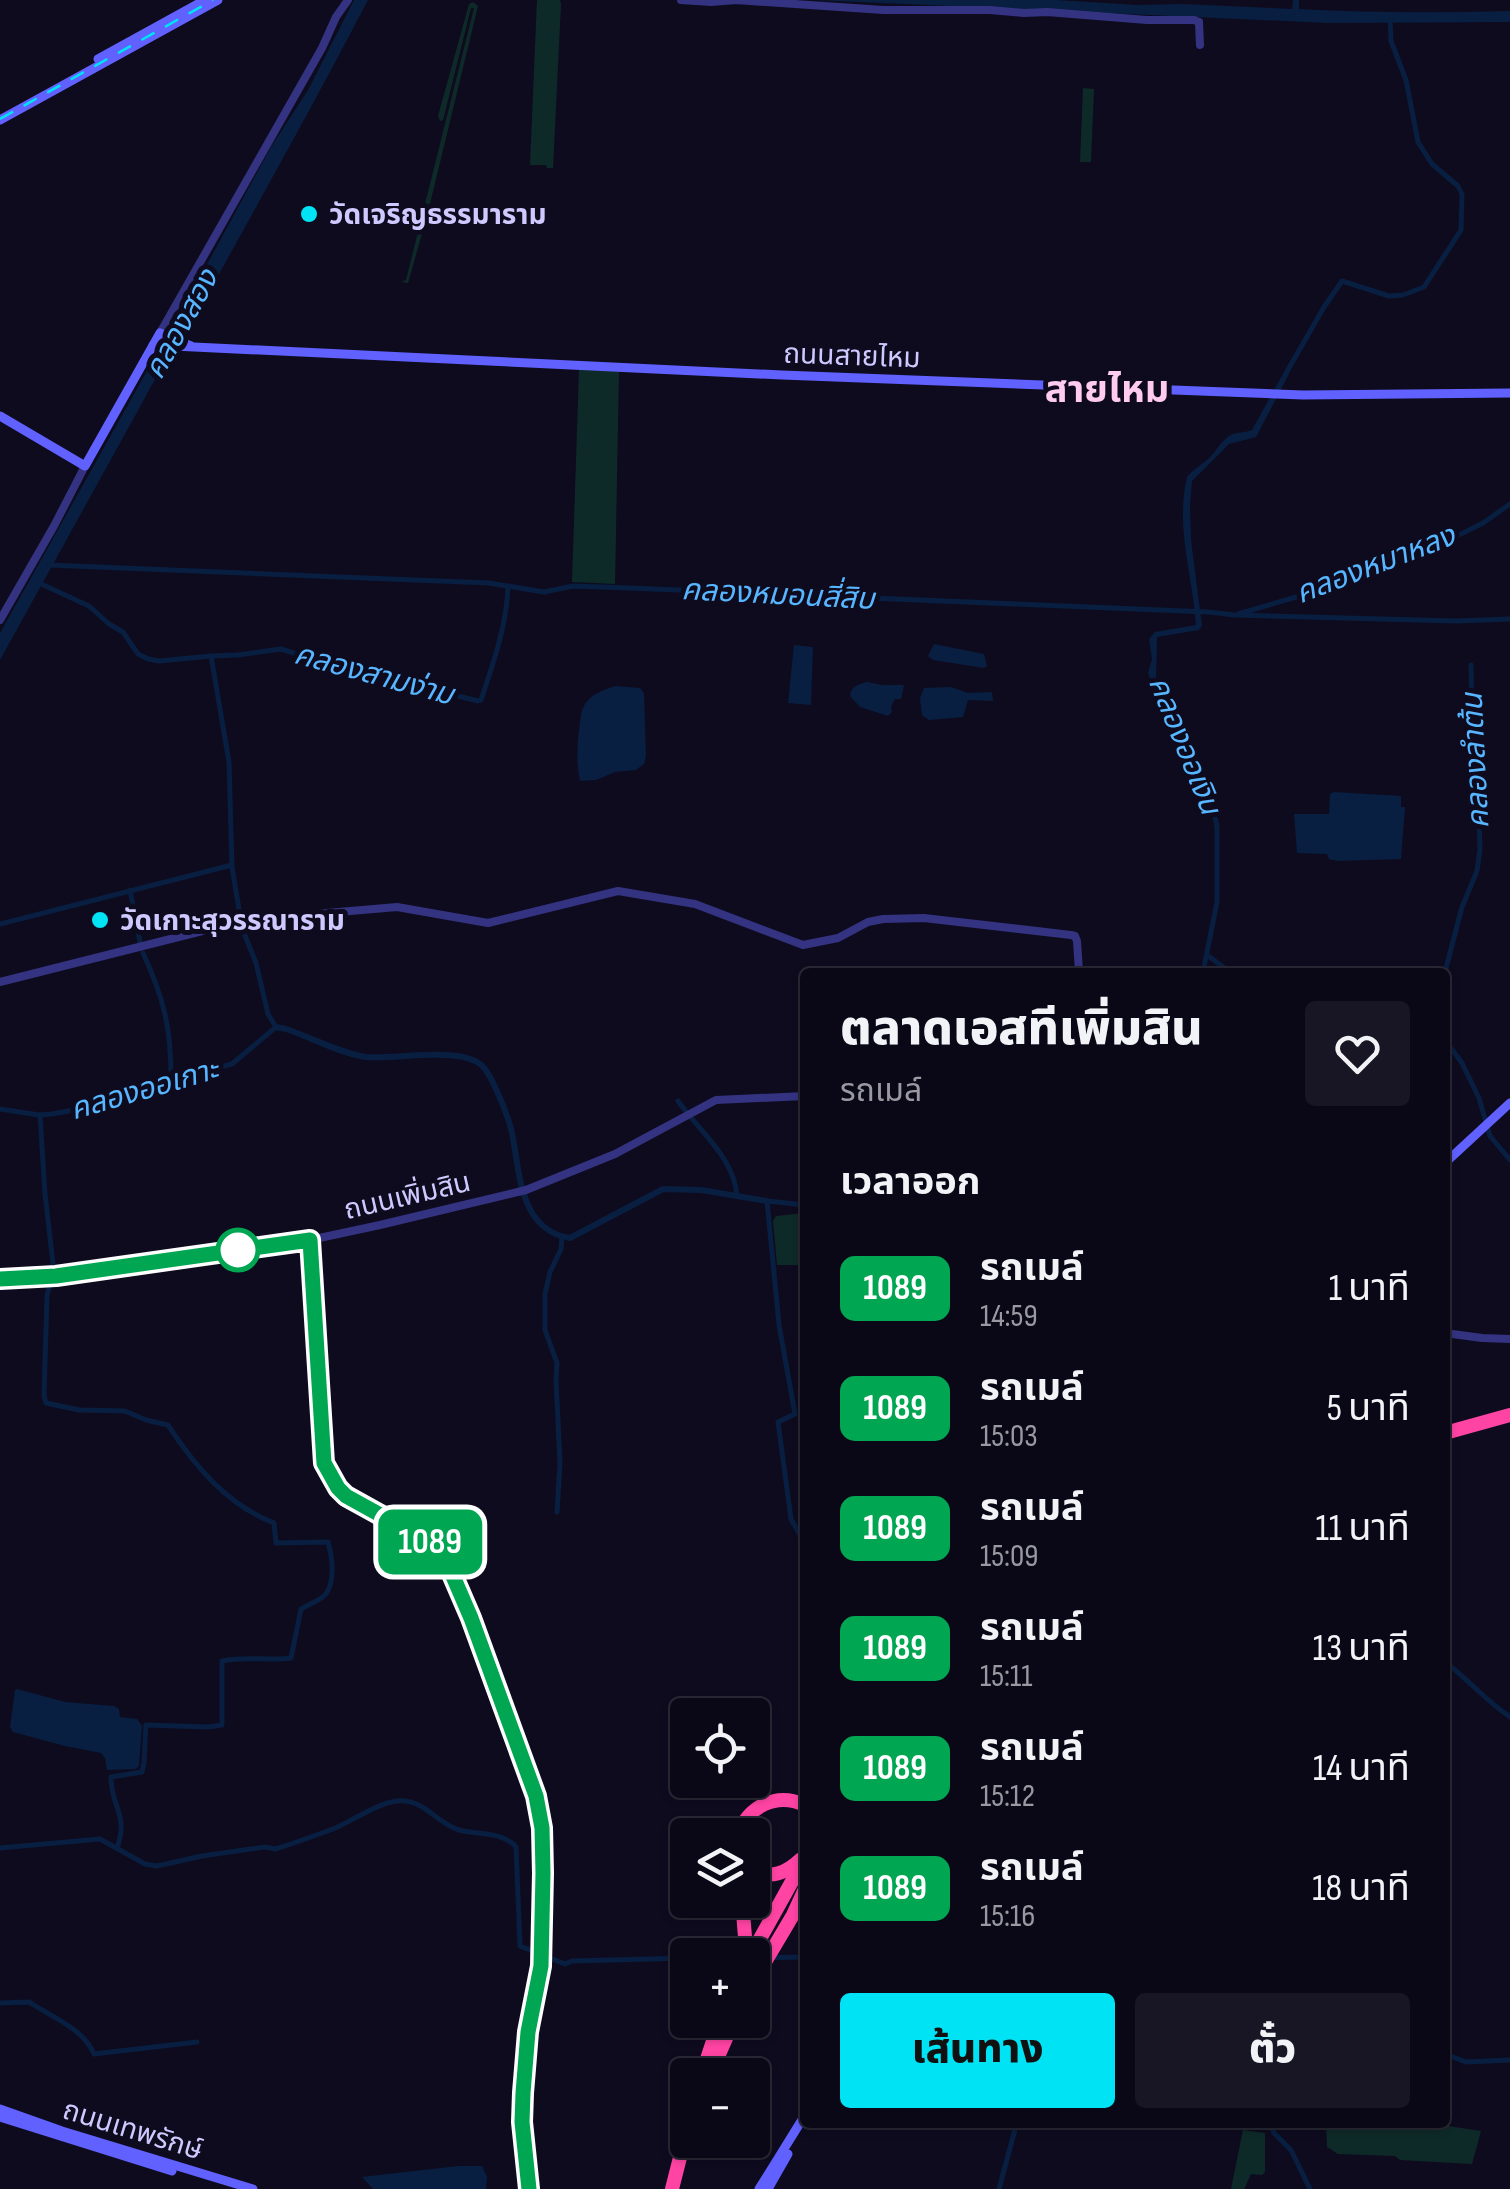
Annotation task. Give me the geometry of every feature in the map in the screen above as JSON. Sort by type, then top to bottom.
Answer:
[{"type":"highway","points":[[1450,1434],[1510,1418]]},
{"type":"highway","points":[[746,1818],[762,1805],[783,1799],[800,1806]]},
{"type":"highway","points":[[753,1818],[776,1805],[800,1807]]},
{"type":"highway","points":[[770,1875],[789,1869],[800,1860]]},
{"type":"highway","points":[[762,1938],[800,1866]]},
{"type":"highway","points":[[763,1938],[800,1876]]},
{"type":"highway","points":[[770,1951],[800,1906]]},
{"type":"highway","points":[[674,2189],[681,2158]]},
{"type":"highway","points":[[674,2189],[683,2158]]},
{"type":"main road","points":[[0,117],[205,0]]},
{"type":"main road","points":[[104,59],[218,0]]},
{"type":"main road","points":[[0,416],[86,466],[162,333]]},
{"type":"main road","name":"ถนนสายไหม","points":[[162,333],[186,346]]},
{"type":"main road","name":"ถนนสายไหม","points":[[156,345],[1275,394],[1510,393]]},
{"type":"main road","points":[[1450,1158],[1510,1104]]},
{"type":"main road","name":"ถนนเทพรักษ์","points":[[0,2109],[7,2117],[253,2189]]},
{"type":"main road","name":"ถนนเทพรักษ์","points":[[22,2121],[232,2189]]},
{"type":"main road","points":[[762,2189],[800,2126]]},
{"type":"main road","points":[[762,2189],[793,2136]]},
{"type":"street","points":[[162,333],[348,0]]},
{"type":"street","points":[[680,0],[884,10],[1046,12],[1198,22],[1198,45]]},
{"type":"street","points":[[0,620],[86,466]]},
{"type":"street","points":[[0,982],[243,921],[397,906],[488,923],[621,891],[693,903],[803,945],[838,938],[868,922],[883,919],[924,918],[1072,935],[1078,941],[1079,968]]},
{"type":"street","name":"ถนนเพิ่มสิน","points":[[0,1278],[51,1276],[310,1240],[523,1191],[614,1154],[725,1098],[800,1096]]},
{"type":"street","points":[[310,1240],[324,1463],[342,1492],[431,1543],[451,1569],[539,1807],[543,1852],[542,1955],[528,2032],[522,2122],[529,2189]]},
{"type":"street","points":[[1450,1333],[1510,1339]]},
{"type":"green space","points":[[537,0],[560,0],[561,4],[553,168],[530,165]]},
{"type":"green space","points":[[469,4],[478,6],[427,216],[408,283],[401,282],[406,280],[474,8],[443,120],[438,116]]},
{"type":"green space","points":[[1083,88],[1094,89],[1091,162],[1080,162]]},
{"type":"green space","points":[[579,369],[619,371],[615,584],[572,582]]},
{"type":"green space","points":[[800,1214],[800,1265],[777,1265],[773,1221],[776,1216]]},
{"type":"green space","points":[[1450,2126],[1481,2131],[1472,2164],[1338,2154],[1327,2147],[1326,2128]]},
{"type":"green space","points":[[1243,2130],[1265,2133],[1265,2172],[1251,2174],[1244,2189],[1231,2189]]},
{"type":"water","name":"คลองสอง","points":[[354,0],[368,0],[178,348],[152,385],[0,660],[0,633],[189,290],[308,90]]},
{"type":"water","points":[[814,0],[1056,0],[1292,9],[1293,0],[1299,0],[1299,9],[1510,11],[1510,22],[1329,23]]},
{"type":"water","points":[[1284,372],[1289,374],[1256,437],[1229,444],[1192,481],[1191,540],[1202,626],[1199,630],[1157,637],[1156,683],[1170,711],[1164,711],[1148,673],[1152,659],[1149,639],[1155,632],[1196,625],[1184,534],[1187,477],[1228,437],[1252,430]]},
{"type":"water","points":[[934,644],[984,654],[987,666],[933,660],[928,656]]},
{"type":"water","points":[[794,645],[813,647],[811,705],[788,703]]},
{"type":"water","points":[[867,682],[904,685],[901,699],[895,699],[888,716],[860,707],[850,696],[854,688]]},
{"type":"water","points":[[615,686],[640,688],[644,693],[644,764],[636,770],[580,781],[578,746],[584,706],[594,695]]},
{"type":"water","points":[[951,687],[968,693],[992,692],[993,701],[968,700],[963,717],[929,720],[922,715],[920,698],[924,688]]},
{"type":"water","points":[[1330,794],[1401,796],[1401,807],[1405,807],[1401,859],[1338,861],[1329,859],[1327,854],[1297,853],[1294,814],[1329,814]]},
{"type":"water","points":[[17,1689],[65,1702],[114,1706],[120,1717],[137,1719],[142,1726],[139,1766],[107,1770],[101,1753],[13,1732],[10,1727]]},
{"type":"water","points":[[482,2166],[487,2177],[486,2189],[373,2189],[362,2177]]},
{"type":"waterway","points":[[1285,375],[1342,281],[1389,296],[1424,287],[1461,230],[1462,194],[1432,164],[1418,142],[1406,80],[1391,41],[1390,21]]},
{"type":"waterway","name":"คลองหมาหลง","points":[[1238,614],[1348,582],[1387,561],[1439,545],[1510,504]]},
{"type":"waterway","name":"คลองหมอนสี่สิบ","points":[[49,565],[489,583],[544,592],[573,586],[1235,615],[1510,619]]},
{"type":"waterway","name":"คลองสามง่าม","points":[[0,1109],[39,1115],[107,1104],[170,1080],[232,1064],[276,1027],[268,1014],[256,963],[242,928],[232,867],[229,762],[211,656],[148,659],[138,654],[123,632],[89,606],[39,583]]},
{"type":"waterway","name":"คลองสามง่าม","points":[[211,656],[281,649],[478,701],[499,644],[508,586]]},
{"type":"waterway","name":"คลองลำต้น","points":[[1446,968],[1462,907],[1477,871],[1480,849],[1473,789],[1471,665]]},
{"type":"waterway","name":"คลองออเงิน","points":[[1165,707],[1213,806],[1217,827],[1217,902],[1204,968]]},
{"type":"waterway","points":[[0,924],[232,865]]},
{"type":"waterway","points":[[130,890],[140,942]]},
{"type":"waterway","name":"คลองออเกาะ","points":[[143,953],[165,1014],[171,1079]]},
{"type":"waterway","points":[[1207,955],[1225,968]]},
{"type":"waterway","name":"คลองออเงิน","points":[[276,1027],[366,1057],[447,1055],[476,1061],[489,1075],[505,1109],[520,1181],[531,1212],[553,1233],[570,1238],[663,1189],[701,1190],[767,1201]]},
{"type":"waterway","points":[[1450,1047],[1479,1098],[1490,1136],[1510,1160]]},
{"type":"waterway","points":[[678,1101],[723,1157],[737,1196]]},
{"type":"waterway","points":[[40,1115],[54,1272],[47,1295],[46,1403],[79,1410],[125,1411],[168,1425],[213,1483],[241,1506],[274,1523],[276,1543],[328,1542],[332,1561],[331,1583],[325,1595],[301,1609],[291,1658],[222,1661],[222,1725],[146,1725],[142,1772],[111,1777],[121,1827],[117,1848]]},
{"type":"waterway","points":[[800,1204],[767,1201],[779,1325],[795,1414],[778,1422],[791,1519],[800,1535]]},
{"type":"waterway","points":[[557,1512],[557,1363],[545,1330],[545,1294],[562,1237]]},
{"type":"waterway","points":[[1450,1666],[1510,1717]]},
{"type":"waterway","points":[[0,1848],[100,1839],[145,1864],[157,1866],[202,1856],[275,1849],[333,1829],[378,1806],[405,1801],[452,1827],[497,1836],[516,1847],[520,1946],[565,1964],[670,1958]]},
{"type":"waterway","points":[[770,1958],[800,1957]]},
{"type":"waterway","points":[[0,2003],[29,2002],[76,2032],[94,2054],[197,2042]]},
{"type":"waterway","points":[[1450,2056],[1466,2062],[1510,2060]]},
{"type":"waterway","points":[[999,2189],[1015,2128]]},
{"type":"waterway","points":[[1272,2128],[1291,2150],[1310,2189]]},
{"type":"railway","points":[[0,119],[213,0]]},
{"type":"bus line","name":"1089","points":[[0,1279],[56,1276],[310,1240],[324,1463],[346,1496],[431,1543],[446,1560],[536,1796],[542,1828],[541,1966],[528,2032],[522,2112],[529,2189]]},
{"type":"place","name":"วัดเจริญธรรมาราม","points":[[309,214]]},
{"type":"place","name":"วัดเกาะสุวรรณาราม","points":[[100,920]]},
{"type":"district","name":"สายไหม","points":[[1107,389]]}]
